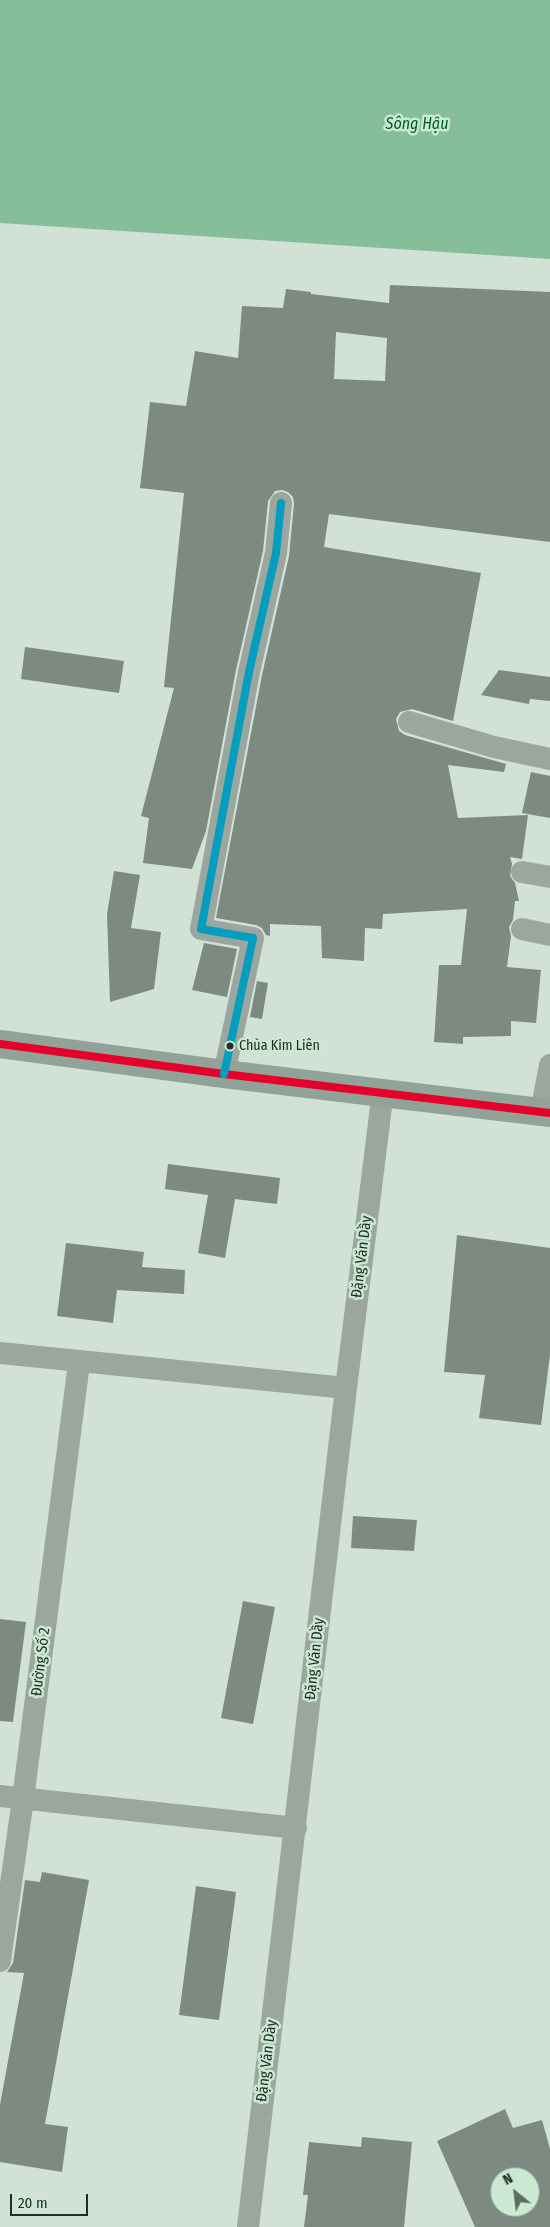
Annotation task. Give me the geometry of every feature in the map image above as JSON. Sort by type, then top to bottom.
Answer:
[{"type":"highway","points":[[0,1044],[224,1074],[383,1091],[546,1112]]},
{"type":"street","points":[[224,1074],[253,938],[201,929],[249,672],[276,553],[281,503]]},
{"type":"street","points":[[409,722],[494,747],[550,759]]},
{"type":"street","points":[[522,872],[550,877]]},
{"type":"street","points":[[522,929],[550,935]]},
{"type":"street","points":[[546,1112],[550,1065]]},
{"type":"street","name":"Đặng Văn Dầy","points":[[248,2227],[346,1388],[383,1091]]},
{"type":"street","points":[[0,1353],[78,1363],[346,1388]]},
{"type":"street","name":"Đường Số 2","points":[[0,1961],[23,1799],[78,1363]]},
{"type":"street","points":[[0,1796],[296,1828]]},
{"type":"water","name":"Sông Hậu","points":[[0,0],[550,0],[550,259],[0,223]]},
{"type":"building","points":[[390,285],[550,292],[550,542],[329,514],[324,547],[481,573],[453,721],[412,709],[400,712],[396,719],[399,731],[405,735],[506,764],[504,772],[448,765],[458,818],[528,815],[522,859],[510,857],[512,864],[510,876],[515,883],[519,901],[515,901],[513,920],[509,927],[511,936],[507,967],[541,970],[536,1023],[511,1021],[511,1036],[463,1037],[463,1044],[434,1042],[439,965],[461,965],[467,909],[383,914],[382,929],[365,928],[364,961],[322,958],[321,926],[270,924],[270,936],[266,935],[262,928],[256,925],[216,918],[262,675],[289,556],[294,504],[293,497],[288,492],[282,490],[275,491],[268,501],[263,551],[236,670],[206,831],[192,869],[143,863],[149,818],[141,816],[174,688],[164,687],[184,493],[140,488],[150,402],[186,406],[195,351],[238,358],[242,306],[283,308],[286,289],[311,292],[311,294],[389,303]],"holes":[[[336,332],[387,338],[385,381],[334,379]]]},
{"type":"building","points":[[25,647],[124,661],[119,693],[21,679]]},
{"type":"building","points":[[499,670],[550,677],[550,701],[530,699],[529,704],[481,695]]},
{"type":"building","points":[[531,772],[550,776],[550,818],[522,813]]},
{"type":"building","points":[[114,871],[140,875],[131,928],[161,932],[154,989],[110,1002],[107,914]]},
{"type":"building","points":[[204,943],[237,949],[227,997],[192,990]]},
{"type":"building","points":[[257,981],[268,983],[262,1019],[250,1017]]},
{"type":"building","points":[[168,1164],[280,1178],[277,1204],[235,1199],[225,1258],[198,1253],[208,1195],[165,1189]]},
{"type":"building","points":[[457,1235],[550,1248],[550,1355],[541,1425],[479,1418],[485,1375],[444,1372]]},
{"type":"building","points":[[66,1243],[144,1252],[142,1267],[185,1270],[184,1294],[117,1290],[113,1323],[57,1316]]},
{"type":"building","points":[[353,1516],[417,1520],[414,1551],[351,1548]]},
{"type":"building","points":[[243,1601],[275,1607],[253,1724],[221,1718]]},
{"type":"building","points":[[0,1619],[26,1622],[13,1722],[0,1721]]},
{"type":"building","points":[[42,1872],[89,1880],[45,2124],[68,2127],[62,2172],[0,2162],[0,2105],[24,1973],[7,1972],[13,1963],[25,1880],[40,1882]]},
{"type":"building","points":[[196,1886],[236,1892],[219,2020],[179,2015]]},
{"type":"building","points":[[505,2109],[513,2128],[542,2120],[550,2149],[550,2227],[475,2227],[437,2141]]},
{"type":"building","points":[[362,2137],[412,2142],[404,2227],[304,2227],[308,2195],[303,2195],[309,2142],[361,2147]]},
{"type":"transit line","points":[[224,1074],[253,938],[201,929],[249,672],[276,553],[281,503]]},
{"type":"transit line","points":[[0,1044],[224,1074],[550,1113]]},
{"type":"place","name":"Chùa Kim Liên","points":[[230,1046]]}]
